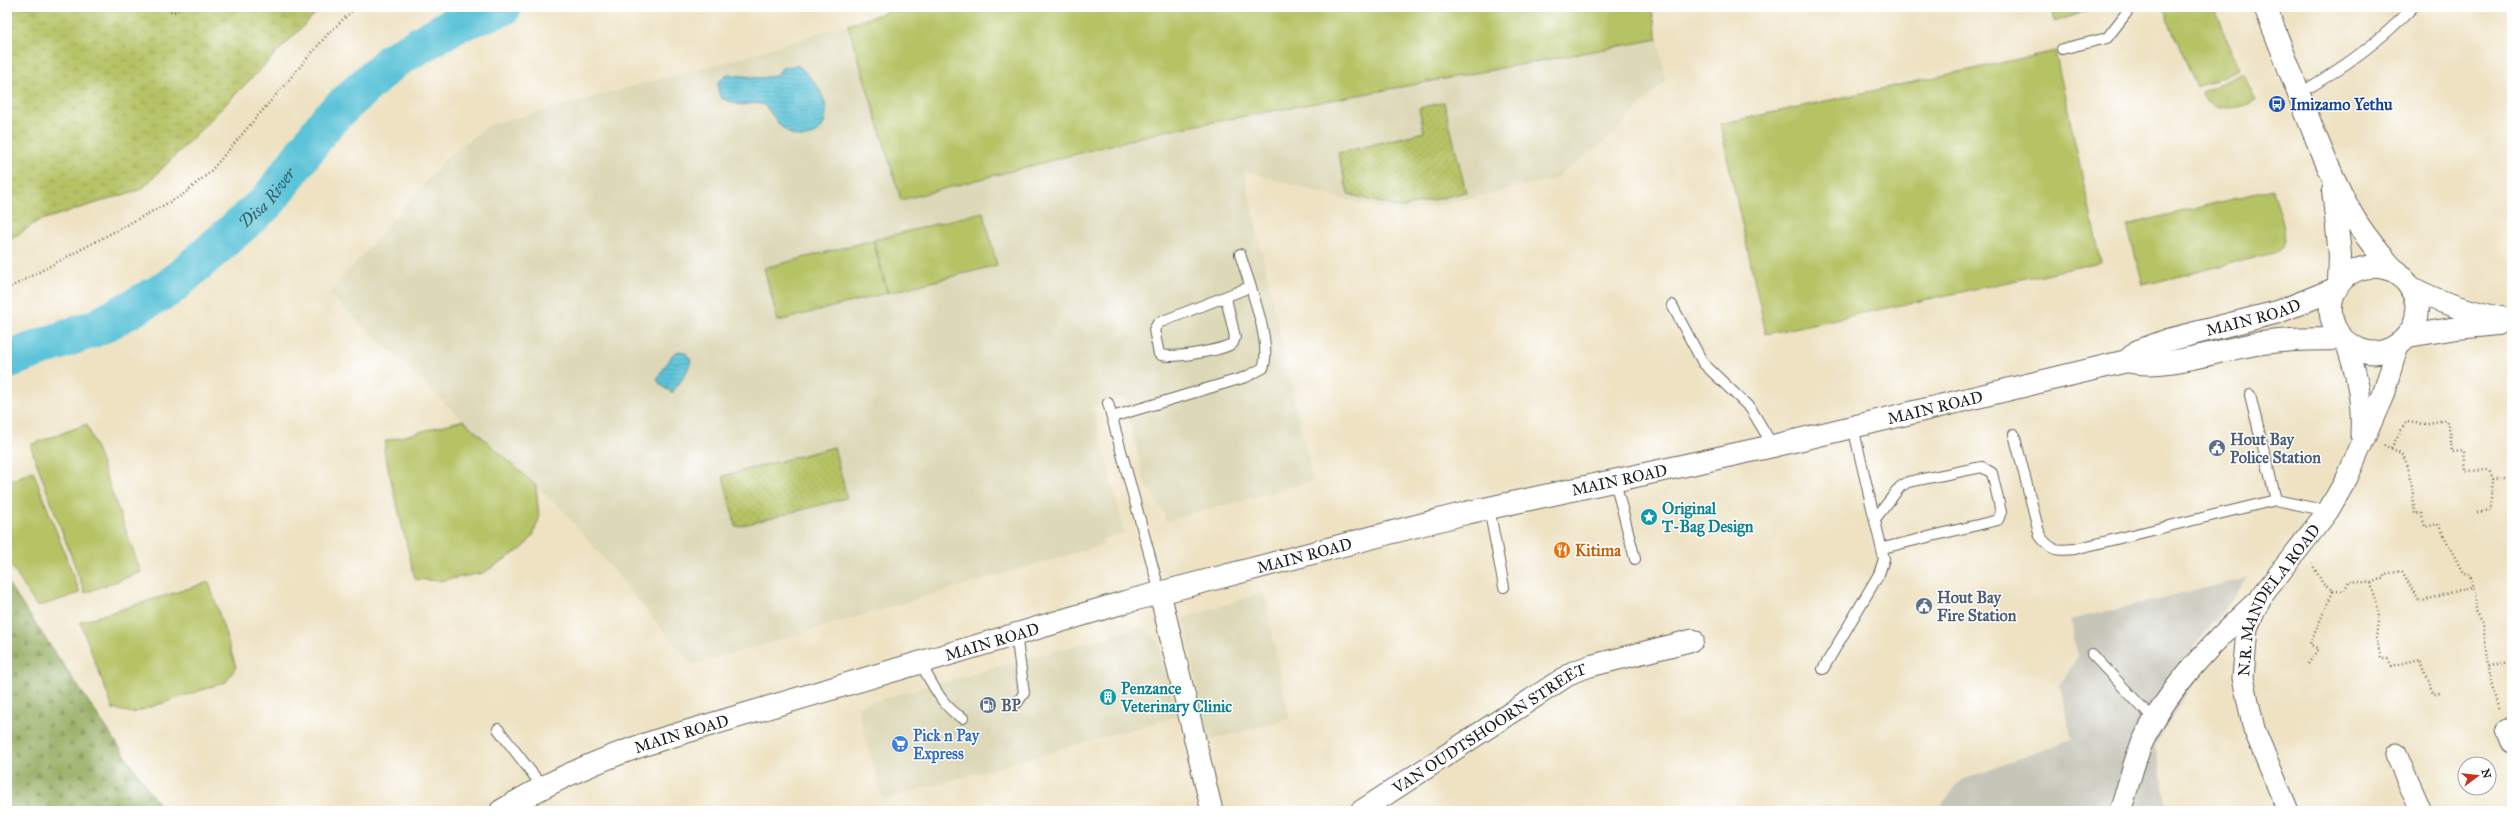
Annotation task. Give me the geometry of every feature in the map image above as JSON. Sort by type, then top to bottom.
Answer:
[{"type":"main road","points":[[2265,7],[2331,173],[2362,230],[2395,270],[2405,278],[2412,288],[2417,304],[2416,321],[2403,341]]},
{"type":"main road","points":[[2331,173],[2338,227],[2337,286],[2330,306],[2333,324],[2344,340],[2362,351],[2381,352],[2403,341],[2457,328],[2512,322]]},
{"type":"main road","points":[[2337,286],[2353,271],[2371,265],[2383,266],[2395,270]]},
{"type":"main road","name":"MAIN ROAD","points":[[501,811],[542,786],[612,755],[1016,634],[1160,593],[1489,508],[1773,446],[2127,361],[2138,351],[2278,312],[2337,286]]},
{"type":"main road","points":[[2412,288],[2437,301],[2458,309],[2512,322]]},
{"type":"main road","name":"MAIN ROAD","points":[[2127,361],[2140,365],[2171,361],[2262,343],[2344,340]]},
{"type":"street","name":"N.R. MANDELA ROAD","points":[[2344,340],[2357,372],[2361,399],[2361,444]]},
{"type":"street","name":"N.R. MANDELA ROAD","points":[[2288,811],[2254,729],[2243,678],[2247,628],[2261,597],[2328,511],[2347,478],[2383,395],[2403,341]]},
{"type":"street","points":[[1160,593],[1212,811]]},
{"type":"street","points":[[2120,811],[2142,743],[2154,720],[2212,643],[2261,597]]},
{"type":"street","name":"VAN OUDTSHOORN STREET","points":[[1361,811],[1574,672],[1622,657],[1693,640]]},
{"type":"street","points":[[2396,754],[2421,811]]},
{"type":"lane","points":[[2062,49],[2107,38],[2131,7]]},
{"type":"lane","points":[[2300,94],[2325,79],[2396,26],[2413,7]]},
{"type":"lane","points":[[1112,417],[1246,377],[1263,368],[1266,354],[1259,316],[1240,254]]},
{"type":"lane","points":[[1226,298],[1235,337],[1230,345],[1198,353],[1165,357],[1159,354],[1154,330],[1158,323],[1226,298],[1250,287]]},
{"type":"lane","points":[[1672,305],[1703,363],[1751,409],[1773,446]]},
{"type":"lane","points":[[2250,395],[2276,500]]},
{"type":"lane","points":[[1108,403],[1160,593]]},
{"type":"lane","points":[[1823,669],[1879,574],[1884,559],[1883,548],[1853,427]]},
{"type":"lane","points":[[2014,434],[2040,536],[2049,548],[2062,550],[2075,549],[2276,500],[2328,511]]},
{"type":"lane","points":[[1876,519],[1900,487],[1915,479],[1982,467],[1992,473],[2001,512],[1998,520],[1883,548]]},
{"type":"lane","points":[[1615,481],[1635,559]]},
{"type":"lane","points":[[1489,508],[1504,587]]},
{"type":"lane","points":[[1016,634],[1024,693],[1017,702]]},
{"type":"lane","points":[[2092,654],[2154,720]]},
{"type":"lane","points":[[920,663],[944,703],[953,713],[963,718]]},
{"type":"lane","points":[[498,729],[542,786]]},
{"type":"path","points":[[7,10],[12,7]]},
{"type":"path","points":[[159,7],[174,12],[183,7]]},
{"type":"path","points":[[7,289],[181,196],[209,174],[328,34],[356,7]]},
{"type":"path","points":[[2478,512],[2491,510],[2491,486],[2493,479],[2489,470],[2466,471],[2464,451],[2452,452],[2450,432],[2446,420],[2423,424],[2406,422],[2391,448],[2401,454],[2406,464],[2412,483],[2415,514],[2421,513],[2425,527],[2438,524],[2463,573],[2470,574],[2474,586],[2476,610],[2483,623],[2495,698],[2510,736]]},
{"type":"path","points":[[2493,479],[2511,479],[2512,485]]},
{"type":"path","points":[[2300,548],[2324,584],[2333,591],[2344,591],[2349,581],[2371,583],[2384,578],[2384,574],[2402,570],[2419,602],[2474,586]]},
{"type":"path","points":[[2371,583],[2379,613],[2376,637],[2381,659],[2388,659],[2392,666],[2420,659],[2434,693],[2443,693]]},
{"type":"path","points":[[2308,664],[2318,649],[2310,644],[2313,633],[2333,591]]},
{"type":"path","points":[[2489,665],[2512,662]]},
{"type":"shaded area","points":[[903,7],[1651,7],[1666,80],[1609,138],[1555,179],[1399,214],[1244,171],[1313,481],[1166,521],[1163,511],[1145,484],[1124,398],[1093,407],[1125,533],[1102,539],[1103,545],[692,665],[562,509],[463,420],[329,294],[446,158],[489,125],[736,59]]},
{"type":"shaded area","points":[[2248,578],[2179,668],[2194,681],[2155,745],[2169,811],[1936,811],[1962,780],[2072,739],[2060,686],[2078,656],[2070,620]]},
{"type":"shaded area","points":[[1264,592],[1289,719],[1208,741],[1184,618]]},
{"type":"shaded area","points":[[1138,628],[1148,630],[1159,644],[1177,716],[883,800],[857,706]]},
{"type":"green space","points":[[7,7],[322,7],[142,189],[38,221],[7,242]]},
{"type":"green space","points":[[901,7],[1651,7],[1658,39],[1160,132],[901,200],[848,25]]},
{"type":"green space","points":[[2052,7],[2097,7],[2055,22]]},
{"type":"green space","points":[[2162,7],[2213,7],[2239,69],[2197,87]]},
{"type":"green space","points":[[2055,51],[2101,262],[1766,334],[1720,124]]},
{"type":"green space","points":[[2243,73],[2256,101],[2242,106],[2226,108],[2218,107],[2211,104],[2201,92]]},
{"type":"green space","points":[[1444,102],[1466,192],[1400,208],[1348,194],[1338,153],[1424,132],[1419,108]]},
{"type":"green space","points":[[2273,189],[2283,222],[2284,231],[2282,246],[2278,252],[2143,285],[2127,225]]},
{"type":"green space","points":[[983,212],[997,265],[888,293],[874,240]]},
{"type":"green space","points":[[873,240],[887,293],[778,321],[764,268]]},
{"type":"green space","points":[[463,420],[536,486],[539,518],[533,536],[523,548],[483,573],[439,581],[415,579],[384,451],[386,441]]},
{"type":"green space","points":[[87,424],[141,572],[85,593],[30,445]]},
{"type":"green space","points":[[834,447],[847,498],[736,527],[723,476]]},
{"type":"green space","points":[[33,471],[80,593],[37,607],[7,559],[7,482]]},
{"type":"green space","points":[[7,582],[163,811],[7,811]]},
{"type":"green space","points":[[209,582],[236,667],[226,682],[133,713],[113,709],[80,622]]},
{"type":"water","points":[[797,65],[812,79],[820,91],[826,111],[823,126],[819,131],[807,137],[793,135],[786,131],[764,105],[756,103],[740,105],[721,98],[718,91],[718,82],[728,74],[760,78],[776,76],[782,68]]},
{"type":"water","points":[[679,351],[685,352],[691,360],[686,373],[672,393],[660,384],[657,379],[673,354]]},
{"type":"waterway","name":"Disa River","points":[[7,360],[98,327],[169,288],[268,201],[328,120],[392,61],[456,24],[503,7]]},
{"type":"place","name":"Imizamo Yethu","points":[[2277,104]]},
{"type":"place","name":"Hout Bay Police Station","points":[[2217,448]]},
{"type":"place","name":"Original T-Bag Design","points":[[1649,517]]},
{"type":"place","name":"Kitima","points":[[1562,550]]},
{"type":"place","name":"Hout Bay Fire Station","points":[[1924,606]]},
{"type":"place","name":"Penzance Veterinary Clinic","points":[[1108,697]]},
{"type":"place","name":"BP","points":[[988,705]]},
{"type":"place","name":"Pick n Pay Express","points":[[900,744]]}]
